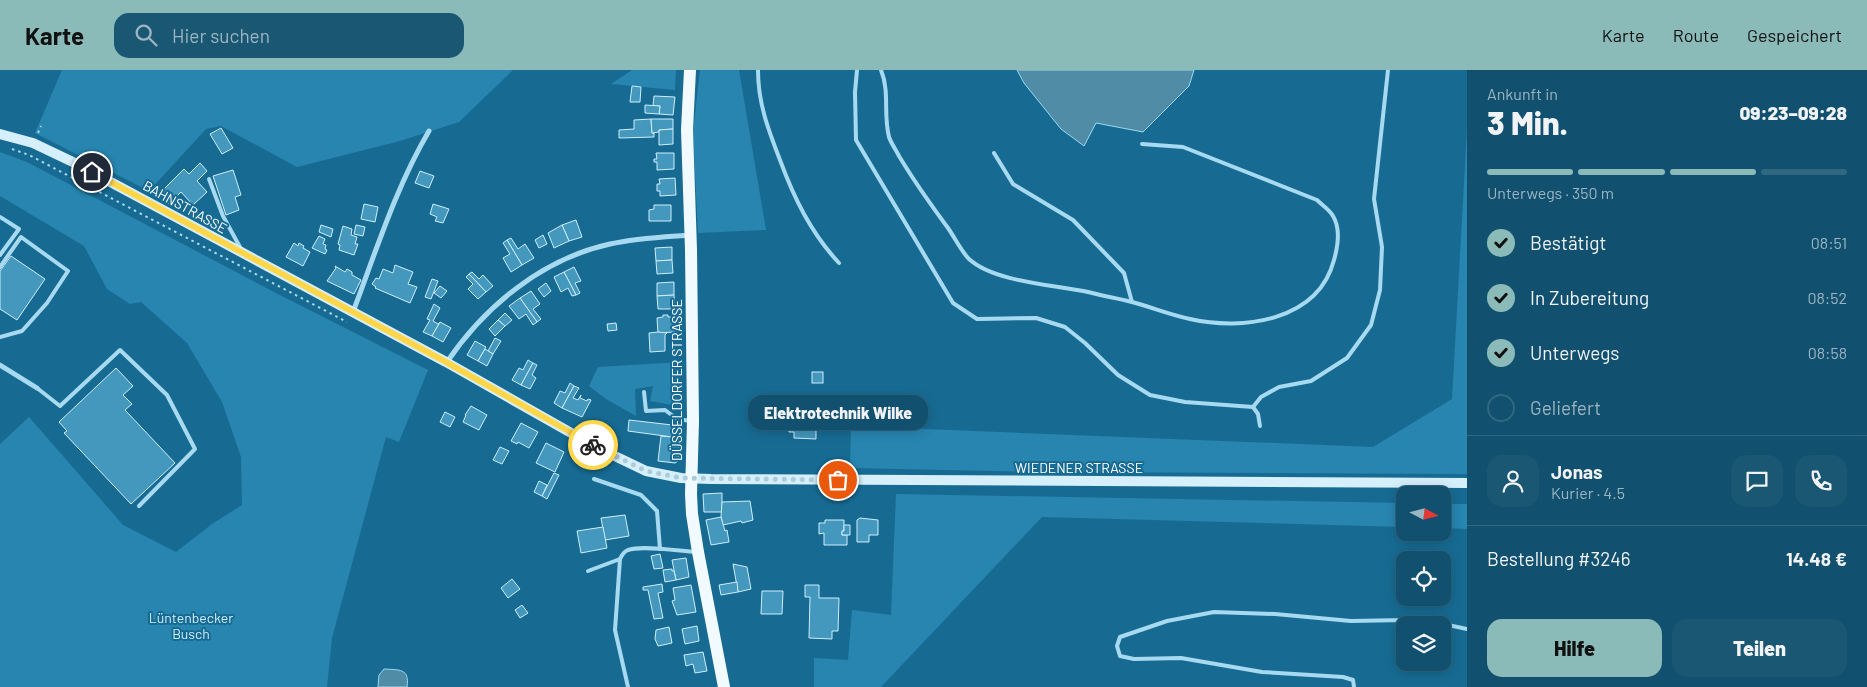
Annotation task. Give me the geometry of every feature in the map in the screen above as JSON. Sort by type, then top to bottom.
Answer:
[{"type":"main road","name":"DÜSSELDORFER STRASSE","points":[[690,70],[687,130],[693,421],[692,514],[724,687]]},
{"type":"main road","name":"BAHNSTRASSE","points":[[0,134],[33,143],[77,164],[245,255],[350,317],[446,362],[604,451],[646,471],[692,479]]},
{"type":"main road","name":"WIEDENER STRASSE","points":[[692,479],[1467,483]]},
{"type":"street","points":[[350,317],[405,178],[429,131]]},
{"type":"street","points":[[446,362],[490,310],[520,286],[550,267],[584,252],[610,244],[690,234]]},
{"type":"street","points":[[0,365],[37,388]]},
{"type":"lane","points":[[758,70],[758,86],[764,119],[794,195],[812,230],[839,263]]},
{"type":"lane","points":[[857,70],[855,92],[856,140],[953,303],[977,319],[1036,318],[1065,327],[1086,343],[1118,375],[1150,395],[1185,402],[1253,407]]},
{"type":"lane","points":[[881,70],[885,80],[887,97],[885,115],[889,138],[909,172],[969,259],[985,271],[1006,278],[1132,302],[1190,320],[1236,324],[1281,317],[1307,303],[1325,283],[1337,249],[1338,232],[1333,215],[1317,200],[1182,147],[1142,144]]},
{"type":"lane","points":[[1253,407],[1261,396],[1279,387],[1311,381],[1346,358],[1371,325],[1380,290],[1382,247],[1374,199],[1388,70]]},
{"type":"lane","points":[[994,153],[1013,184],[1073,220],[1124,273],[1132,302]]},
{"type":"lane","points":[[209,179],[223,216],[245,255]]},
{"type":"lane","points":[[0,217],[19,229],[0,255]]},
{"type":"lane","points":[[0,267],[21,237],[68,271],[47,303],[22,331],[0,337]]},
{"type":"lane","points":[[37,388],[60,406],[120,350],[167,396],[195,449],[139,506]]},
{"type":"lane","points":[[644,392],[646,411],[665,410],[677,419],[693,421]]},
{"type":"lane","points":[[1253,407],[1258,414],[1260,426]]},
{"type":"lane","points":[[594,479],[640,495],[657,510],[660,549]]},
{"type":"lane","points":[[628,687],[614,630],[620,559],[623,553],[629,550],[660,549],[698,552]]},
{"type":"lane","points":[[588,571],[620,559]]},
{"type":"lane","points":[[1354,687],[1353,680],[1343,677],[1262,672],[1181,658],[1134,659],[1120,656],[1117,646],[1120,637],[1167,621],[1214,612],[1275,614],[1351,621],[1404,620],[1430,622],[1467,629]]},
{"type":"path","points":[[7,148],[29,155],[350,317]]},
{"type":"green space","points":[[62,70],[513,70],[459,122],[400,141],[297,167],[221,126],[206,129],[149,191],[35,133]]},
{"type":"green space","points":[[632,70],[676,70],[675,90],[611,84]]},
{"type":"green space","points":[[700,70],[739,70],[766,230],[698,233],[693,132]]},
{"type":"green space","points":[[1467,129],[1467,474],[1042,472],[850,468],[851,426],[1373,447],[1452,399]]},
{"type":"green space","name":"Lüntenbecker Busch","points":[[0,152],[27,162],[276,293],[428,370],[399,442],[386,437],[332,638],[327,687],[0,687],[0,444],[29,417],[123,525],[176,552],[212,524],[242,505],[241,457],[222,402],[187,343],[141,302],[130,304],[107,289],[84,246],[0,196]]},
{"type":"green space","points":[[680,362],[676,382],[678,406],[650,401],[653,386],[635,389],[636,416],[606,399],[589,386],[598,367]]},
{"type":"green space","points":[[896,494],[1396,503],[1396,527],[1042,517],[881,687],[814,687],[814,658],[848,660],[852,610],[891,615]]},
{"type":"green space","points":[[1451,504],[1467,504],[1467,529],[1451,528]]},
{"type":"shaded area","points":[[1017,70],[1194,70],[1189,86],[1143,132],[1096,123],[1084,146],[1061,129],[1024,83]]},
{"type":"shaded area","points":[[384,669],[399,670],[405,673],[407,676],[407,687],[378,687],[379,675]]},
{"type":"building","points":[[632,86],[641,87],[640,102],[630,102]]},
{"type":"building","points":[[654,96],[675,97],[673,115],[659,114],[660,106],[653,106]]},
{"type":"building","points":[[645,105],[660,106],[659,114],[645,113]]},
{"type":"building","points":[[651,119],[654,137],[619,138],[619,130],[634,129],[634,120]]},
{"type":"building","points":[[651,119],[673,119],[673,129],[659,130],[659,132],[652,133]]},
{"type":"building","points":[[221,128],[233,148],[222,154],[210,134]]},
{"type":"building","points":[[673,129],[673,144],[659,145],[659,130]]},
{"type":"building","points":[[656,153],[674,153],[674,169],[657,170],[657,162],[654,162],[654,159],[657,159]]},
{"type":"building","points":[[200,163],[207,171],[197,181],[207,192],[193,205],[181,192],[169,204],[159,194],[184,169],[189,174]]},
{"type":"building","points":[[233,170],[241,195],[235,197],[239,210],[226,215],[213,176]]},
{"type":"building","points":[[420,171],[434,176],[429,188],[415,183]]},
{"type":"building","points":[[675,178],[676,195],[660,196],[660,191],[657,191],[657,184],[660,184],[659,179]]},
{"type":"building","points":[[364,204],[378,207],[375,222],[361,219]]},
{"type":"building","points":[[433,204],[449,209],[443,223],[435,221],[437,217],[430,214]]},
{"type":"building","points":[[654,205],[671,205],[671,221],[649,221],[649,210],[654,209]]},
{"type":"building","points":[[576,220],[582,237],[569,241],[562,225]]},
{"type":"building","points":[[321,225],[333,229],[331,237],[319,232]]},
{"type":"building","points":[[356,225],[365,227],[363,236],[354,234]]},
{"type":"building","points":[[562,225],[569,241],[554,248],[548,233]]},
{"type":"building","points":[[343,226],[352,229],[351,235],[357,237],[355,244],[358,244],[354,255],[339,250],[340,245],[338,244]]},
{"type":"building","points":[[543,235],[547,244],[539,248],[535,240]]},
{"type":"building","points":[[319,236],[325,239],[323,244],[326,245],[325,249],[327,250],[325,254],[312,248]]},
{"type":"building","points":[[511,238],[518,249],[525,244],[534,258],[522,265],[507,240]]},
{"type":"building","points":[[507,240],[522,265],[511,272],[503,258],[510,254],[503,243]]},
{"type":"building","points":[[294,243],[298,246],[299,243],[310,252],[303,266],[286,257]]},
{"type":"building","points":[[672,247],[672,260],[656,261],[655,248]]},
{"type":"building","points":[[11,256],[45,279],[17,320],[0,309],[0,271]]},
{"type":"building","points":[[672,260],[673,273],[657,274],[656,261]]},
{"type":"building","points":[[395,265],[413,272],[408,284],[417,287],[410,303],[375,288],[372,284],[376,278],[379,279],[383,269],[393,273]]},
{"type":"building","points":[[335,266],[345,272],[347,269],[352,272],[352,275],[361,280],[354,294],[327,281],[336,268]]},
{"type":"building","points":[[574,267],[581,281],[575,283],[580,293],[576,295],[564,272]]},
{"type":"building","points":[[472,272],[479,279],[483,275],[493,286],[486,292],[469,274]]},
{"type":"building","points":[[564,272],[576,295],[572,296],[568,288],[561,292],[554,277]]},
{"type":"building","points":[[469,274],[486,292],[478,299],[468,289],[473,284],[466,277]]},
{"type":"building","points":[[432,279],[438,281],[431,299],[425,297]]},
{"type":"building","points":[[674,282],[674,295],[657,296],[657,283]]},
{"type":"building","points":[[546,283],[551,291],[544,297],[538,289]]},
{"type":"building","points":[[440,286],[447,291],[441,298],[434,293]]},
{"type":"building","points":[[531,291],[540,304],[533,309],[541,319],[537,322],[520,298]]},
{"type":"building","points":[[674,295],[675,309],[658,309],[657,296]]},
{"type":"building","points":[[520,298],[537,322],[533,325],[526,314],[519,319],[509,306]]},
{"type":"building","points":[[434,304],[440,308],[433,321],[438,324],[440,322],[432,336],[423,332],[430,320],[427,319]]},
{"type":"building","points":[[505,313],[512,320],[505,326],[498,320]]},
{"type":"building","points":[[663,315],[675,317],[675,332],[658,333],[657,318],[663,317]]},
{"type":"building","points":[[498,320],[505,326],[495,336],[489,329]]},
{"type":"building","points":[[440,322],[451,328],[443,342],[432,336]]},
{"type":"building","points":[[616,323],[617,330],[608,331],[607,324]]},
{"type":"building","points":[[649,333],[667,333],[665,335],[665,351],[650,352]]},
{"type":"building","points":[[495,338],[501,341],[493,354],[488,351]]},
{"type":"building","points":[[475,341],[486,347],[478,361],[467,355]]},
{"type":"building","points":[[485,349],[493,354],[487,366],[478,361]]},
{"type":"building","points":[[528,360],[533,363],[521,385],[512,380],[519,368],[523,370]]},
{"type":"building","points":[[533,363],[537,365],[532,375],[536,378],[530,389],[521,385]]},
{"type":"building","points":[[116,368],[133,386],[123,395],[132,404],[125,410],[175,463],[131,504],[64,433],[67,431],[59,422]]},
{"type":"building","points":[[812,372],[823,372],[823,383],[812,383]]},
{"type":"building","points":[[570,383],[574,386],[562,408],[554,403],[560,391],[565,393]]},
{"type":"building","points":[[574,386],[579,388],[573,398],[578,400],[581,395],[580,398],[587,401],[588,399],[591,400],[582,417],[562,408]]},
{"type":"building","points":[[471,406],[487,415],[479,430],[463,422]]},
{"type":"building","points":[[445,412],[455,417],[450,427],[440,422]]},
{"type":"building","points":[[629,420],[681,426],[680,438],[628,431]]},
{"type":"building","points":[[521,423],[538,432],[529,448],[518,442],[517,444],[511,441]]},
{"type":"building","points":[[816,423],[816,439],[794,438],[794,432],[789,432],[789,424]]},
{"type":"building","points":[[661,436],[680,438],[678,461],[675,463],[658,461]]},
{"type":"building","points":[[546,443],[564,452],[555,472],[536,463]]},
{"type":"building","points":[[500,447],[509,451],[502,464],[493,460]]},
{"type":"building","points":[[554,473],[559,475],[547,499],[542,496]]},
{"type":"building","points":[[539,481],[547,485],[542,496],[534,492]]},
{"type":"building","points":[[722,493],[722,512],[704,512],[703,494]]},
{"type":"building","points":[[750,501],[753,520],[723,525],[721,517],[722,502]]},
{"type":"building","points":[[625,515],[629,536],[605,540],[601,518]]},
{"type":"building","points":[[721,517],[725,531],[727,530],[729,542],[711,545],[706,520]]},
{"type":"building","points":[[860,518],[878,520],[878,535],[869,535],[869,542],[857,542],[857,520]]},
{"type":"building","points":[[825,520],[844,520],[842,535],[847,535],[847,545],[824,545],[824,533],[819,534],[819,523],[825,523]]},
{"type":"building","points":[[844,525],[850,525],[850,535],[842,535]]},
{"type":"building","points":[[603,527],[607,548],[581,553],[577,531]]},
{"type":"building","points":[[660,554],[663,568],[654,569],[651,556]]},
{"type":"building","points":[[686,558],[689,577],[676,580],[672,560]]},
{"type":"building","points":[[733,564],[747,567],[751,589],[738,592]]},
{"type":"building","points":[[672,569],[676,580],[665,582],[663,570]]},
{"type":"building","points":[[512,579],[520,589],[508,598],[501,588]]},
{"type":"building","points":[[737,582],[738,592],[721,595],[719,585]]},
{"type":"building","points":[[662,584],[663,592],[658,593],[663,618],[654,619],[648,590],[643,590],[643,587]]},
{"type":"building","points":[[691,585],[696,612],[677,615],[672,601],[675,600],[673,588]]},
{"type":"building","points":[[805,585],[819,585],[819,598],[839,598],[838,631],[832,631],[832,639],[809,638],[810,597],[805,597]]},
{"type":"building","points":[[762,591],[783,591],[782,614],[761,614]]},
{"type":"building","points":[[522,605],[528,613],[520,618],[515,610]]},
{"type":"building","points":[[697,626],[699,641],[685,644],[682,629]]},
{"type":"building","points":[[669,627],[672,643],[658,646],[655,639],[656,630]]},
{"type":"building","points":[[703,652],[707,671],[695,673],[693,664],[686,666],[684,655]]},
{"type":"way so far","points":[[593,445],[646,471],[681,478],[838,480]]},
{"type":"place","name":"Elektrotechnik Wilke","points":[[838,480]]},
{"type":"route","points":[[92,172],[260,264],[446,362],[593,445]]}]
